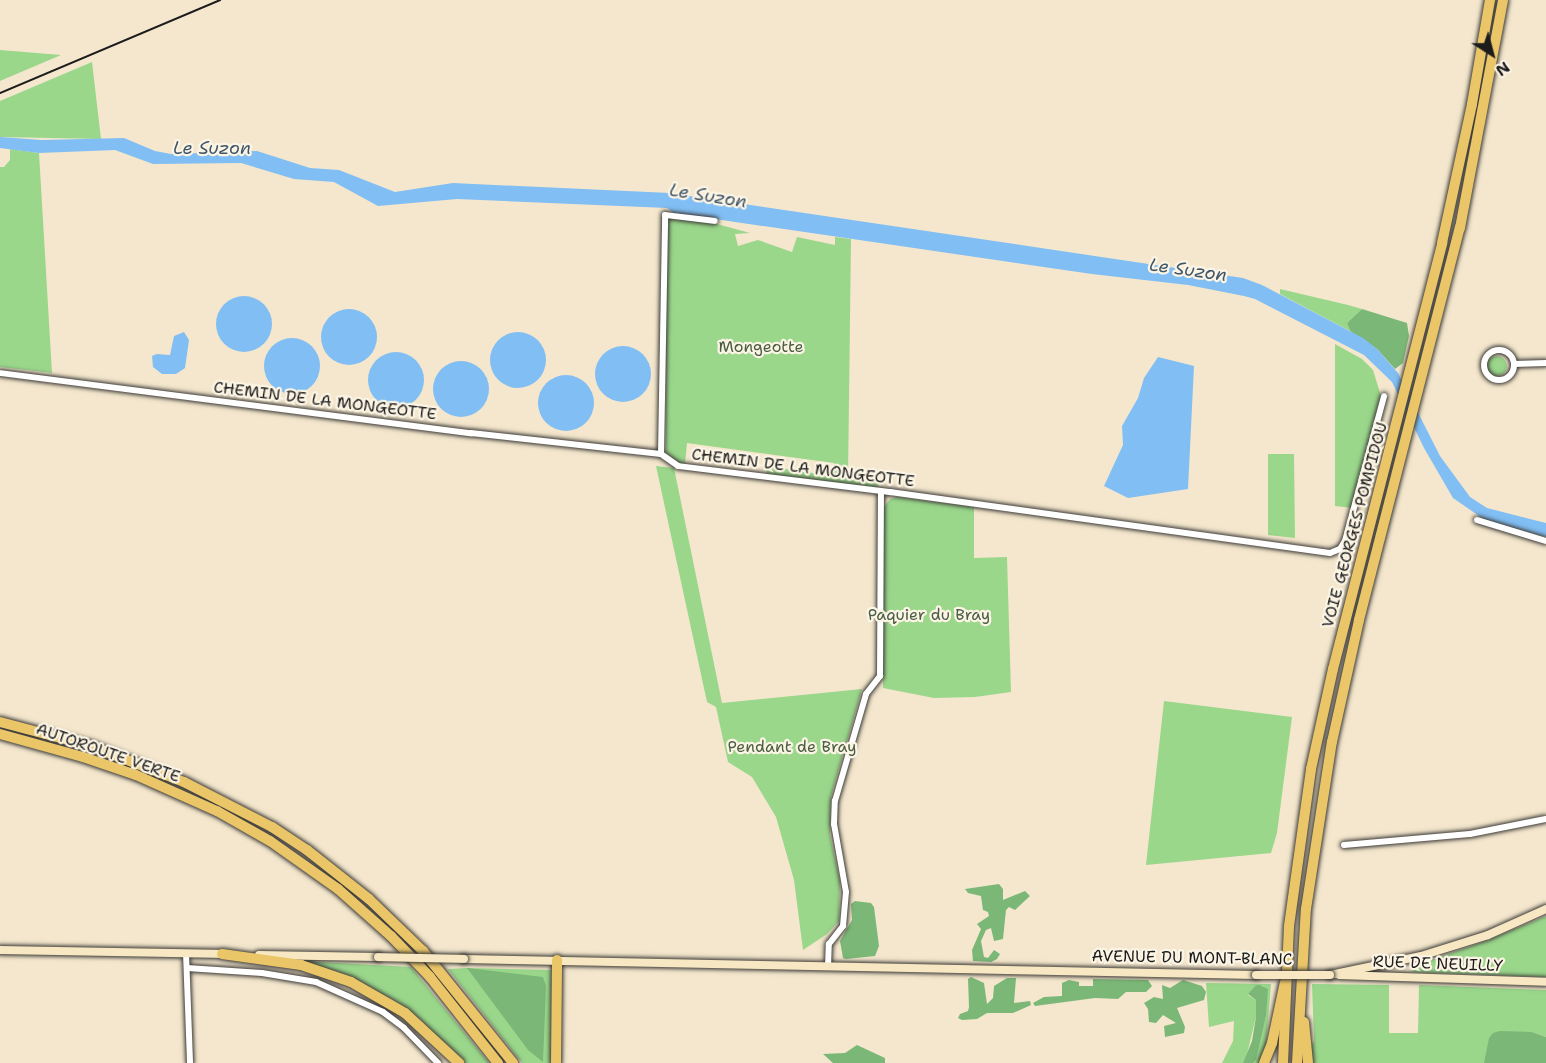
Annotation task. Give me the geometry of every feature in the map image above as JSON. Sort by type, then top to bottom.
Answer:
[{"type":"highway","name":"VOIE GEORGES POMPIDOU","points":[[1283,1063],[1285,982],[1295,867],[1318,737],[1442,243],[1472,104],[1490,0]]},
{"type":"highway","name":"VOIE GEORGES POMPIDOU","points":[[1297,1063],[1300,977],[1310,870],[1332,742],[1359,620],[1460,228],[1503,0]]},
{"type":"highway","name":"AUTOROUTE VERTE","points":[[0,722],[91,746],[174,777],[224,801],[307,850],[369,899],[423,951],[513,1063]]},
{"type":"highway","name":"AUTOROUTE VERTE","points":[[0,734],[83,756],[178,792],[278,846],[338,889],[391,936],[430,976],[498,1063]]},
{"type":"highway","points":[[222,954],[301,965],[351,982],[405,1013],[459,1063]]},
{"type":"highway","points":[[556,1063],[557,960]]},
{"type":"highway","points":[[1300,977],[1308,1063]]},
{"type":"highway","points":[[1264,1063],[1272,1043],[1285,982]]},
{"type":"main road","name":"AVENUE DU MONT-BLANC","points":[[0,950],[1330,975],[1406,960],[1488,935],[1546,909]]},
{"type":"main road","points":[[1404,979],[1406,960]]},
{"type":"main road","name":"RUE DE NEUILLY","points":[[1330,975],[1546,982]]},
{"type":"street","points":[[661,454],[664,214],[715,221]]},
{"type":"street","points":[[1502,350],[1510,355],[1514,364],[1509,376],[1500,380],[1487,374],[1484,364],[1492,352],[1502,350]]},
{"type":"street","points":[[1514,364],[1546,363]]},
{"type":"street","name":"CHEMIN DE LA MONGEOTTE","points":[[0,373],[661,454],[678,466],[1329,553],[1340,549],[1345,541],[1384,396]]},
{"type":"street","points":[[828,967],[829,944],[843,926],[846,892],[834,824],[835,801],[866,694],[880,676],[881,493]]},
{"type":"street","points":[[1477,520],[1546,541]]},
{"type":"street","points":[[1344,845],[1459,835],[1546,819]]},
{"type":"street","points":[[186,953],[190,1063]]},
{"type":"street","points":[[187,968],[261,973],[316,981],[383,1012],[404,1028],[438,1063]]},
{"type":"green space","points":[[0,50],[61,55],[0,81]]},
{"type":"green space","points":[[92,62],[101,139],[0,137],[0,101]]},
{"type":"green space","points":[[10,149],[39,153],[52,373],[0,367],[0,167],[4,167],[10,160]]},
{"type":"green space","name":"Mongeotte","points":[[670,217],[717,224],[750,233],[735,234],[738,246],[758,240],[792,252],[797,237],[835,245],[835,237],[851,239],[848,479],[879,483],[877,489],[767,474],[765,469],[766,466],[833,476],[834,463],[687,443],[685,464],[675,461],[666,452],[666,225]]},
{"type":"green space","points":[[1280,289],[1362,309],[1347,323],[1350,331],[1280,294]]},
{"type":"green space","points":[[1362,309],[1407,323],[1409,336],[1403,363],[1395,369],[1377,349],[1350,331],[1347,323]]},
{"type":"green space","points":[[1335,344],[1362,359],[1373,370],[1381,396],[1352,508],[1335,506]]},
{"type":"green space","points":[[1497,356],[1504,359],[1507,366],[1504,373],[1497,376],[1490,373],[1487,366],[1490,359]]},
{"type":"green space","points":[[1268,454],[1294,454],[1295,538],[1268,535]]},
{"type":"green space","name":"Pendant de Bray","points":[[656,466],[674,468],[722,703],[862,689],[831,796],[830,835],[840,882],[839,921],[827,934],[803,950],[794,880],[776,817],[752,777],[728,762],[716,707],[707,702]]},
{"type":"green space","name":"Paquier du Bray","points":[[897,497],[974,507],[974,558],[1007,557],[1011,692],[975,697],[934,698],[883,688],[884,507],[890,499]]},
{"type":"green space","points":[[1164,701],[1292,717],[1277,833],[1271,853],[1146,865]]},
{"type":"green space","points":[[999,884],[1003,889],[1003,900],[1025,891],[1030,896],[1015,910],[1009,907],[1006,910],[1003,939],[994,941],[991,928],[986,930],[981,941],[984,957],[988,958],[994,950],[1000,954],[997,959],[991,962],[973,961],[972,950],[981,929],[977,924],[989,916],[988,912],[983,910],[981,896],[968,893],[965,889]]},
{"type":"green space","points":[[855,901],[871,903],[874,907],[879,946],[875,956],[846,959],[843,958],[840,941],[852,920],[851,904]]},
{"type":"green space","points":[[1546,916],[1546,977],[1412,972],[1412,967],[1416,965],[1486,941]]},
{"type":"green space","points":[[301,961],[411,967],[489,1063],[463,1063],[422,1021],[397,1002],[353,979]]},
{"type":"green space","points":[[467,968],[543,977],[546,986],[543,1062],[528,1050]]},
{"type":"green space","points":[[448,969],[551,970],[551,1063],[522,1063]]},
{"type":"green space","points":[[971,977],[984,983],[987,1004],[993,998],[994,986],[1007,978],[1016,978],[1014,1003],[1030,1001],[1031,1005],[1013,1013],[987,1013],[977,1019],[962,1020],[958,1018],[960,1014],[968,1011],[968,979]]},
{"type":"green space","points":[[1093,979],[1148,980],[1152,986],[1146,992],[1126,992],[1118,999],[1095,998],[1035,1006],[1033,1003],[1044,997],[1062,996],[1062,983],[1069,980],[1079,982],[1079,986],[1093,986]]},
{"type":"green space","points":[[1183,980],[1202,986],[1206,992],[1204,1000],[1177,1008],[1185,1027],[1184,1033],[1165,1037],[1164,1026],[1176,1023],[1163,1015],[1156,1023],[1149,1022],[1148,1009],[1144,1003],[1154,997],[1163,999],[1162,985],[1170,988]]},
{"type":"green space","points":[[1206,983],[1271,984],[1266,1045],[1260,1063],[1253,1063],[1266,1016],[1255,986],[1248,995],[1256,1000],[1256,1017],[1246,1058],[1243,1063],[1222,1063],[1233,1041],[1234,1021],[1209,1027]]},
{"type":"green space","points":[[1312,984],[1389,985],[1389,1033],[1418,1033],[1419,985],[1546,990],[1546,1037],[1532,1032],[1484,1063],[1313,1063],[1310,1048],[1314,1041]]},
{"type":"green space","points":[[1259,985],[1268,989],[1266,1016],[1256,1059],[1253,1063],[1243,1063],[1252,1041],[1256,1017],[1256,1000],[1248,994]]},
{"type":"green space","points":[[1500,1031],[1532,1032],[1546,1037],[1546,1063],[1484,1063],[1489,1038],[1493,1033]]},
{"type":"green space","points":[[857,1045],[885,1058],[885,1063],[833,1063],[823,1054],[845,1053]]},
{"type":"water","name":"Le Suzon","points":[[0,137],[42,140],[124,138],[155,151],[171,154],[257,151],[310,168],[339,170],[395,192],[453,183],[670,193],[1243,278],[1262,285],[1363,338],[1377,349],[1398,373],[1440,456],[1470,497],[1487,508],[1546,523],[1546,537],[1485,520],[1453,498],[1424,448],[1392,382],[1364,355],[1255,299],[1244,296],[1188,285],[1092,274],[674,213],[667,208],[457,199],[378,206],[334,182],[294,179],[241,163],[153,164],[115,150],[39,153],[0,148]]},
{"type":"water","points":[[238,296],[250,296],[260,300],[268,308],[272,324],[268,340],[260,348],[250,352],[238,352],[228,348],[220,340],[216,330],[216,318],[220,308],[228,300]]},
{"type":"water","points":[[343,309],[355,309],[365,313],[373,321],[377,337],[373,353],[365,361],[355,365],[343,365],[333,361],[325,353],[321,343],[321,331],[325,321],[333,313]]},
{"type":"water","points":[[184,332],[189,340],[185,368],[176,374],[162,374],[153,367],[152,356],[170,355],[174,336]]},
{"type":"water","points":[[512,332],[524,332],[534,336],[542,344],[546,360],[542,376],[534,384],[524,388],[512,388],[502,384],[494,376],[490,366],[490,354],[494,344],[502,336]]},
{"type":"water","points":[[286,338],[298,338],[308,342],[316,350],[320,366],[316,382],[308,390],[298,394],[286,394],[276,390],[268,382],[264,372],[264,360],[268,350],[276,342]]},
{"type":"water","points":[[617,346],[629,346],[639,350],[647,358],[651,374],[647,390],[639,398],[629,402],[617,402],[607,398],[599,390],[595,380],[595,368],[599,358],[607,350]]},
{"type":"water","points":[[390,352],[402,352],[412,356],[420,364],[424,380],[420,396],[412,404],[402,408],[390,408],[380,404],[372,396],[368,386],[368,374],[372,364],[380,356]]},
{"type":"water","points":[[1158,357],[1194,366],[1188,489],[1128,498],[1104,486],[1123,445],[1122,426],[1138,398],[1144,378]]},
{"type":"water","points":[[455,361],[467,361],[477,365],[485,373],[489,389],[485,405],[477,413],[467,417],[455,417],[445,413],[437,405],[433,395],[433,383],[437,373],[445,365]]},
{"type":"water","points":[[560,375],[572,375],[582,379],[590,387],[594,403],[590,419],[582,427],[572,431],[560,431],[550,427],[542,419],[538,409],[538,397],[542,387],[550,379]]},
{"type":"railway","points":[[0,93],[220,0]]}]
